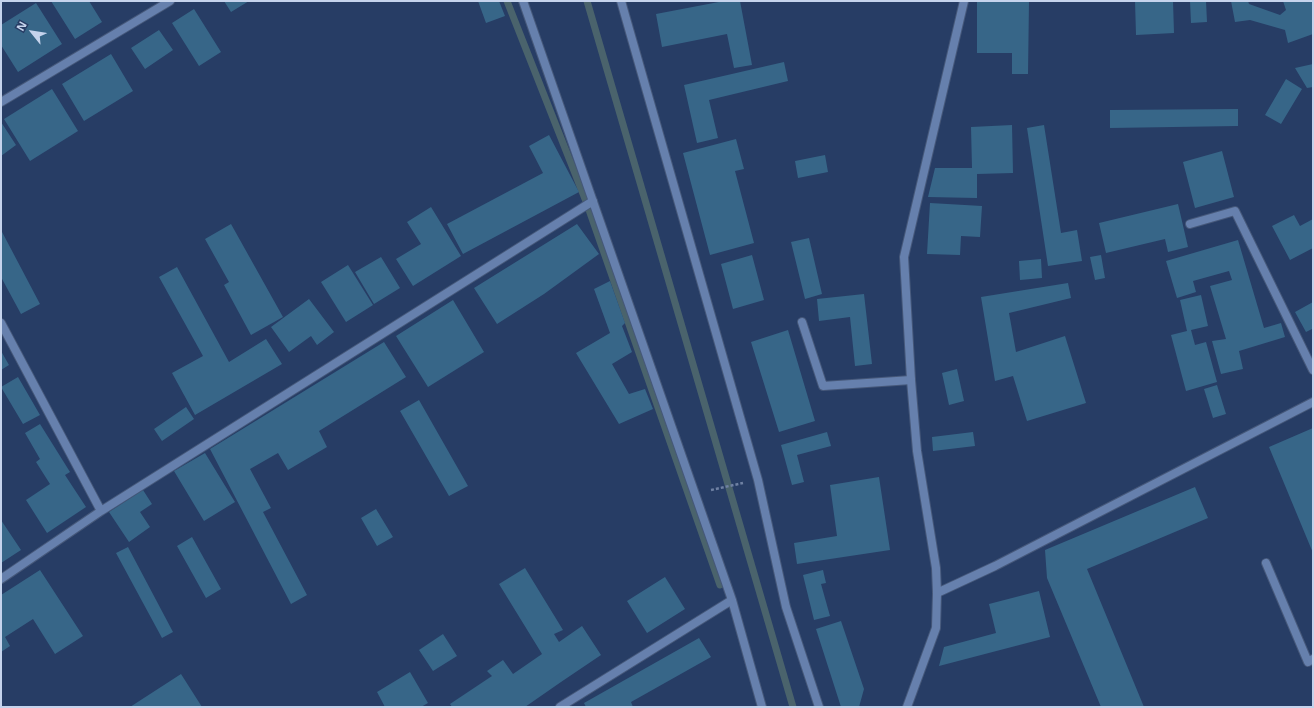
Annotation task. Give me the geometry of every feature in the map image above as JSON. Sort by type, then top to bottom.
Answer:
[{"type":"street","points":[[1,102],[170,1]]},
{"type":"street","points":[[523,1],[732,600],[762,707]]},
{"type":"street","points":[[621,1],[758,480],[786,607],[819,707]]},
{"type":"street","points":[[906,707],[936,628],[937,593],[936,568],[917,451],[911,380],[904,257],[964,1]]},
{"type":"street","points":[[1,579],[101,511],[592,201]]},
{"type":"street","points":[[1190,224],[1235,211],[1313,370]]},
{"type":"street","points":[[802,322],[823,386],[911,380]]},
{"type":"street","points":[[1,323],[101,511]]},
{"type":"street","points":[[937,593],[995,566],[1313,402]]},
{"type":"street","points":[[1266,563],[1308,662],[1313,659]]},
{"type":"street","points":[[560,707],[732,600]]},
{"type":"path","points":[[695,493],[758,480]]},
{"type":"building","points":[[51,1],[89,1],[102,22],[75,39]]},
{"type":"building","points":[[224,1],[249,1],[231,12]]},
{"type":"building","points":[[478,1],[499,1],[505,16],[486,23]]},
{"type":"building","points":[[724,1],[740,1],[752,65],[734,68],[727,34],[662,47],[656,14]]},
{"type":"building","points":[[977,1],[1029,1],[1028,74],[1012,74],[1012,53],[977,53]]},
{"type":"building","points":[[1135,1],[1173,1],[1174,33],[1136,35]]},
{"type":"building","points":[[1190,1],[1206,1],[1207,22],[1191,23]]},
{"type":"building","points":[[1231,1],[1248,1],[1249,4],[1280,15],[1286,10],[1283,1],[1313,1],[1313,34],[1288,43],[1285,30],[1250,20],[1235,22]]},
{"type":"building","points":[[36,3],[62,44],[18,72],[1,45],[1,25]]},
{"type":"building","points":[[194,9],[221,52],[199,66],[172,23]]},
{"type":"building","points":[[159,30],[173,50],[145,69],[131,48]]},
{"type":"building","points":[[111,54],[133,91],[84,121],[62,84]]},
{"type":"building","points":[[784,62],[788,81],[709,100],[718,138],[697,143],[684,85]]},
{"type":"building","points":[[1313,64],[1313,87],[1307,88],[1295,68]]},
{"type":"building","points":[[1286,79],[1302,89],[1281,124],[1265,115]]},
{"type":"building","points":[[52,89],[78,131],[30,161],[4,119]]},
{"type":"building","points":[[1238,109],[1238,126],[1110,128],[1110,110]]},
{"type":"building","points":[[1,122],[16,145],[1,156]]},
{"type":"building","points":[[1012,125],[1013,173],[977,174],[977,198],[928,197],[935,168],[972,168],[971,127]]},
{"type":"building","points":[[1044,125],[1061,233],[1077,230],[1082,261],[1048,266],[1027,128]]},
{"type":"building","points":[[549,135],[579,192],[463,254],[447,224],[543,173],[529,146]]},
{"type":"building","points":[[736,139],[744,169],[735,171],[754,243],[710,255],[683,153]]},
{"type":"building","points":[[1222,151],[1234,197],[1195,208],[1183,162]]},
{"type":"building","points":[[825,155],[828,172],[798,178],[795,161]]},
{"type":"building","points":[[930,203],[982,206],[980,237],[961,236],[960,255],[927,254]]},
{"type":"building","points":[[1178,204],[1188,247],[1168,252],[1165,239],[1106,253],[1099,223]]},
{"type":"building","points":[[431,207],[461,256],[413,286],[396,259],[421,244],[407,222]]},
{"type":"building","points":[[1294,215],[1300,226],[1313,219],[1313,248],[1290,260],[1272,226]]},
{"type":"building","points":[[231,224],[283,317],[251,335],[224,285],[229,282],[205,239]]},
{"type":"building","points":[[577,224],[599,254],[544,294],[497,324],[474,288]]},
{"type":"building","points":[[1,230],[40,304],[21,314],[1,277]]},
{"type":"building","points":[[809,238],[822,294],[805,299],[791,242]]},
{"type":"building","points":[[1238,240],[1264,328],[1281,323],[1285,337],[1239,351],[1243,369],[1221,374],[1212,341],[1226,339],[1210,286],[1232,280],[1229,271],[1193,281],[1196,292],[1177,298],[1166,261]]},
{"type":"building","points":[[752,255],[764,300],[733,309],[721,264]]},
{"type":"building","points":[[1101,255],[1105,278],[1095,280],[1090,257]]},
{"type":"building","points":[[381,257],[400,288],[374,304],[355,272]]},
{"type":"building","points":[[1041,259],[1042,278],[1020,280],[1019,261]]},
{"type":"building","points":[[348,265],[373,305],[346,322],[321,282]]},
{"type":"building","points":[[177,267],[229,362],[266,339],[282,364],[195,415],[172,373],[203,356],[159,277]]},
{"type":"building","points":[[610,281],[625,323],[622,326],[632,352],[612,364],[629,394],[645,389],[653,409],[619,424],[576,353],[610,333],[594,289]]},
{"type":"building","points":[[1068,283],[1071,298],[1009,313],[1016,352],[1065,336],[1086,403],[1027,421],[1013,376],[995,381],[981,297]]},
{"type":"building","points":[[864,294],[872,364],[855,366],[850,317],[819,321],[817,299]]},
{"type":"building","points":[[1201,295],[1208,326],[1191,330],[1195,345],[1206,342],[1217,382],[1186,391],[1171,335],[1187,331],[1180,300]]},
{"type":"building","points":[[309,299],[334,332],[317,345],[311,336],[289,352],[271,327]]},
{"type":"building","points":[[453,300],[484,352],[428,387],[396,336]]},
{"type":"building","points":[[1313,302],[1313,332],[1312,329],[1306,332],[1295,312]]},
{"type":"building","points":[[788,330],[815,421],[779,432],[751,342]]},
{"type":"building","points":[[384,342],[406,377],[319,431],[327,447],[288,470],[278,453],[250,469],[271,508],[263,512],[307,595],[291,604],[210,449]]},
{"type":"building","points":[[1,351],[9,365],[1,370]]},
{"type":"building","points":[[957,369],[964,401],[949,405],[942,373]]},
{"type":"building","points":[[18,377],[40,415],[23,424],[1,387]]},
{"type":"building","points":[[1217,385],[1226,414],[1213,418],[1204,389]]},
{"type":"building","points":[[419,400],[468,486],[449,496],[400,411]]},
{"type":"building","points":[[186,407],[194,419],[162,441],[154,429]]},
{"type":"building","points":[[40,424],[70,472],[65,475],[86,507],[47,533],[26,500],[50,484],[36,462],[40,459],[25,433]]},
{"type":"building","points":[[1313,428],[1313,553],[1269,447]]},
{"type":"building","points":[[827,432],[831,446],[797,455],[804,482],[792,485],[781,445]]},
{"type":"building","points":[[973,432],[975,446],[933,451],[932,437]]},
{"type":"building","points":[[205,453],[235,502],[204,521],[174,471]]},
{"type":"building","points":[[879,477],[890,550],[797,564],[794,543],[837,536],[830,485]]},
{"type":"building","points":[[1195,487],[1208,518],[1087,569],[1144,707],[1101,707],[1047,578],[1045,550]]},
{"type":"building","points":[[143,490],[152,504],[140,512],[150,527],[129,542],[109,512]]},
{"type":"building","points":[[376,509],[393,537],[377,546],[361,518]]},
{"type":"building","points":[[1,520],[21,550],[1,563]]},
{"type":"building","points":[[192,537],[221,589],[206,598],[177,546]]},
{"type":"building","points":[[128,547],[173,632],[162,638],[116,553]]},
{"type":"building","points":[[525,568],[563,630],[554,634],[559,642],[582,626],[601,655],[525,707],[452,707],[450,704],[492,676],[487,671],[503,660],[513,674],[542,654],[499,584]]},
{"type":"building","points":[[40,570],[83,636],[55,654],[33,619],[5,637],[10,646],[1,652],[1,595]]},
{"type":"building","points":[[823,570],[826,583],[821,584],[830,616],[814,620],[803,575]]},
{"type":"building","points":[[665,577],[685,609],[647,633],[627,601]]},
{"type":"building","points":[[1039,591],[1050,637],[939,666],[944,647],[996,633],[989,604]]},
{"type":"building","points":[[841,621],[864,689],[859,707],[841,707],[816,629]]},
{"type":"building","points":[[443,634],[457,656],[433,671],[419,650]]},
{"type":"building","points":[[699,638],[711,657],[631,702],[633,707],[586,707],[584,703]]},
{"type":"building","points":[[410,672],[428,703],[421,707],[385,707],[377,692]]},
{"type":"building","points":[[181,674],[202,707],[130,707]]},
{"type":"waterway","points":[[507,1],[587,204],[720,585]]},
{"type":"waterway","points":[[587,1],[793,707]]}]
